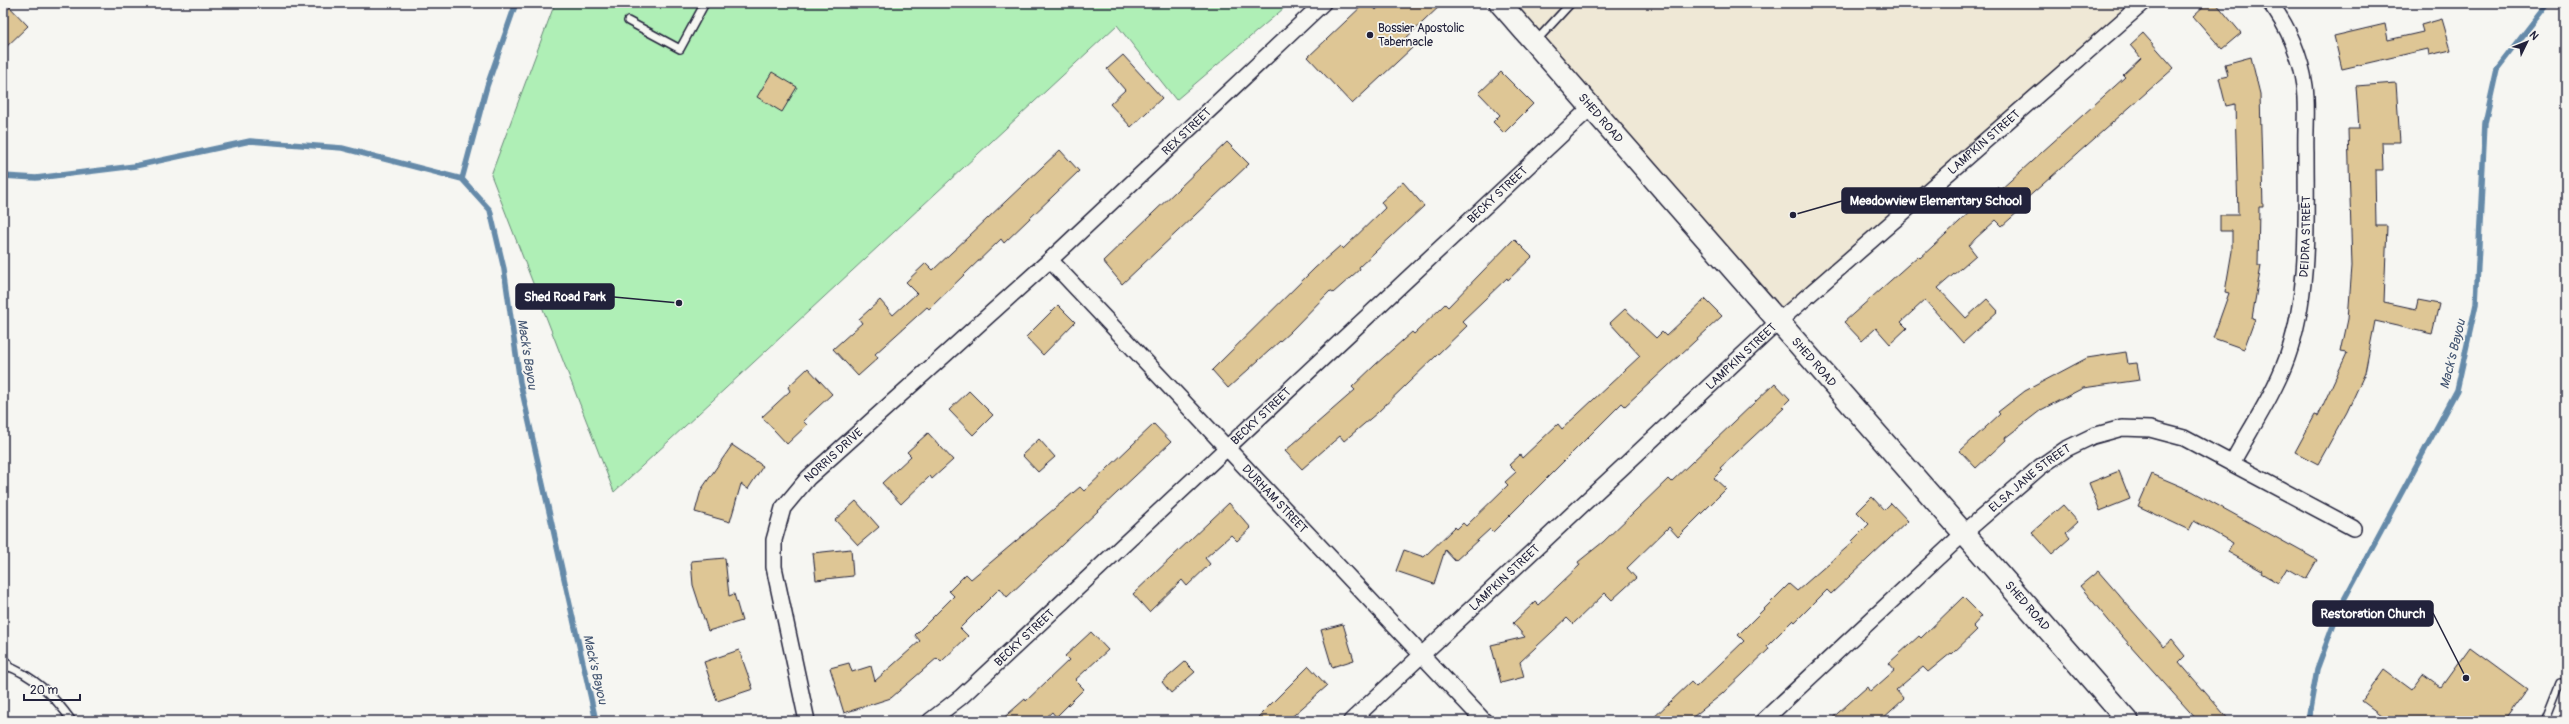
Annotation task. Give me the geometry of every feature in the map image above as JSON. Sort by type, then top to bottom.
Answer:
[{"type":"street","name":"REX STREET","points":[[1050,260],[1323,3]]},
{"type":"street","name":"SHED ROAD","points":[[1500,3],[1590,108],[1779,321],[2128,721]]},
{"type":"street","name":"LAMPKIN STREET","points":[[1350,721],[1779,321],[2143,3]]},
{"type":"street","name":"DEIDRA STREET","points":[[2232,462],[2275,386],[2287,357],[2300,306],[2302,286],[2306,223],[2305,87],[2298,58],[2288,33],[2270,3]]},
{"type":"street","name":"BECKY STREET","points":[[930,721],[960,697],[1229,448],[1590,108]]},
{"type":"street","name":"DURHAM STREET","points":[[1050,260],[1229,448],[1484,721]]},
{"type":"street","name":"NORRIS DRIVE","points":[[807,721],[774,567],[774,540],[783,508],[808,478],[1050,260]]},
{"type":"street","name":"ELSA JANE STREET","points":[[1763,721],[1964,533],[2040,467],[2066,449],[2093,436],[2122,428],[2150,429],[2184,438],[2232,462],[2353,528]]},
{"type":"lane","points":[[628,21],[680,49],[705,3]]},
{"type":"lane","points":[[1535,43],[1571,3]]},
{"type":"lane","points":[[3,666],[18,670],[36,682],[56,700],[72,721]]},
{"type":"lane","points":[[2545,721],[2560,683]]},
{"type":"shaded area","points":[[1500,3],[2143,3],[1779,321]]},
{"type":"green space","points":[[555,3],[1290,3],[1176,100],[1117,25],[614,492],[491,175]]},
{"type":"building","points":[[3,3],[6,3],[28,26],[3,50]]},
{"type":"building","points":[[1365,3],[1369,3],[1376,10],[1383,3],[1443,3],[1404,40],[1412,48],[1352,104],[1308,57]]},
{"type":"building","points":[[2207,3],[2216,3],[2241,33],[2222,49],[2193,16]]},
{"type":"building","points":[[2442,19],[2451,50],[2429,55],[2428,49],[2342,69],[2334,36],[2385,24],[2388,40],[2423,32],[2421,25]]},
{"type":"building","points":[[2143,33],[2174,68],[2016,208],[2019,211],[2002,226],[1996,220],[1975,239],[1969,246],[1976,255],[1938,288],[1966,318],[1987,299],[1998,311],[1963,343],[1925,300],[1901,322],[1907,328],[1890,344],[1876,328],[1862,341],[1844,322],[1918,256],[1920,258],[1997,187],[2000,190],[2125,77],[2123,75],[2141,58],[2130,45]]},
{"type":"building","points":[[1123,55],[1162,98],[1131,127],[1110,104],[1125,90],[1107,69]]},
{"type":"building","points":[[2251,57],[2260,94],[2263,207],[2259,207],[2258,266],[2261,266],[2252,318],[2255,319],[2244,349],[2213,338],[2229,293],[2225,292],[2232,251],[2232,231],[2220,231],[2220,215],[2238,215],[2235,104],[2226,106],[2219,78],[2228,76],[2225,64]]},
{"type":"building","points":[[772,72],[797,87],[782,112],[757,97]]},
{"type":"building","points":[[1501,72],[1533,104],[1504,133],[1493,122],[1500,115],[1479,93]]},
{"type":"building","points":[[2396,83],[2400,142],[2382,142],[2383,170],[2375,170],[2376,226],[2387,226],[2384,302],[2416,309],[2418,300],[2439,304],[2432,334],[2375,321],[2365,373],[2347,412],[2318,464],[2295,452],[2315,415],[2318,416],[2347,353],[2341,352],[2348,319],[2352,266],[2348,129],[2359,129],[2356,86]]},
{"type":"building","points":[[1227,142],[1249,164],[1122,284],[1103,261]]},
{"type":"building","points":[[1060,150],[1079,171],[1004,243],[1001,239],[929,309],[927,307],[875,354],[878,358],[858,376],[833,349],[862,323],[859,319],[880,300],[893,315],[917,293],[906,282],[926,263],[933,270]]},
{"type":"building","points":[[1403,182],[1424,206],[1359,267],[1360,269],[1333,293],[1330,291],[1290,332],[1228,388],[1212,370],[1315,268],[1340,246],[1343,249],[1385,208],[1381,202]]},
{"type":"building","points":[[1514,239],[1532,257],[1508,280],[1507,278],[1462,321],[1467,326],[1377,413],[1344,441],[1340,436],[1302,469],[1285,451],[1355,390],[1352,387],[1412,332],[1414,334],[1445,304],[1448,307]]},
{"type":"building","points":[[1705,299],[1722,316],[1625,406],[1622,403],[1493,532],[1490,529],[1455,561],[1445,550],[1434,584],[1396,571],[1404,550],[1424,557],[1455,527],[1457,529],[1463,523],[1466,526],[1508,485],[1505,482],[1516,472],[1509,465],[1520,455],[1522,458],[1558,424],[1562,429],[1640,356],[1610,323],[1625,309],[1656,338],[1662,332],[1666,336]]},
{"type":"building","points":[[1058,305],[1075,322],[1043,355],[1026,337]]},
{"type":"building","points":[[2126,352],[2128,364],[2137,363],[2140,380],[2083,388],[2041,410],[2005,438],[2006,440],[1976,468],[1960,451],[2000,414],[1998,412],[2025,391],[2087,358]]},
{"type":"building","points":[[808,368],[832,394],[803,421],[807,425],[787,444],[762,417],[790,391],[788,387]]},
{"type":"building","points":[[1775,383],[1790,399],[1782,407],[1784,408],[1720,468],[1722,470],[1714,478],[1726,489],[1678,537],[1669,527],[1627,568],[1636,578],[1612,600],[1605,593],[1573,624],[1567,618],[1520,662],[1524,677],[1501,683],[1491,645],[1525,637],[1513,623],[1535,602],[1538,605],[1580,565],[1578,562],[1603,542],[1668,479],[1671,482]]},
{"type":"building","points":[[969,391],[993,415],[973,435],[949,410]]},
{"type":"building","points":[[1154,424],[1171,442],[1007,597],[1000,588],[960,628],[968,636],[941,662],[937,658],[891,698],[844,713],[830,668],[849,663],[852,672],[871,666],[875,681],[920,641],[915,635],[954,596],[949,591],[966,574],[971,579],[1080,487],[1084,491]]},
{"type":"building","points":[[928,433],[953,460],[932,479],[930,476],[901,504],[882,483],[911,456],[907,452]]},
{"type":"building","points":[[1039,439],[1055,457],[1038,472],[1022,455]]},
{"type":"building","points":[[732,445],[763,466],[748,489],[741,484],[730,522],[695,512],[701,490]]},
{"type":"building","points":[[2119,471],[2130,499],[2100,511],[2089,483]]},
{"type":"building","points":[[2152,474],[2192,491],[2317,560],[2306,579],[2287,568],[2278,583],[2261,573],[2262,571],[2228,552],[2233,543],[2194,521],[2189,530],[2138,506]]},
{"type":"building","points":[[1872,497],[1884,510],[1891,503],[1908,521],[1831,594],[1827,590],[1795,622],[1793,620],[1767,646],[1769,649],[1722,694],[1688,721],[1650,721],[1691,682],[1696,687],[1744,641],[1738,635],[1789,584],[1797,591],[1853,542],[1852,541],[1869,524],[1857,512]]},
{"type":"building","points":[[856,501],[879,527],[858,545],[835,520]]},
{"type":"building","points":[[1229,503],[1251,528],[1237,541],[1231,535],[1205,558],[1210,564],[1187,586],[1182,580],[1149,612],[1133,594]]},
{"type":"building","points":[[2063,505],[2078,522],[2066,533],[2070,538],[2052,554],[2032,532]]},
{"type":"building","points":[[851,549],[853,576],[816,580],[813,553]]},
{"type":"building","points":[[725,558],[729,596],[734,594],[742,621],[708,631],[693,585],[691,561]]},
{"type":"building","points":[[2098,571],[2164,647],[2172,640],[2185,656],[2179,662],[2230,721],[2198,721],[2113,626],[2080,586]]},
{"type":"building","points":[[1963,597],[1982,616],[1973,626],[1977,630],[1952,654],[1951,653],[1928,672],[1923,667],[1896,690],[1904,699],[1880,721],[1829,721],[1867,687],[1870,692],[1895,670],[1889,663],[1919,636],[1921,638]]},
{"type":"building","points":[[1343,624],[1354,660],[1332,667],[1321,630]]},
{"type":"building","points":[[1091,632],[1108,650],[1075,680],[1084,689],[1056,717],[1052,712],[1042,721],[1000,721],[1025,699],[1026,701],[1069,660],[1065,656]]},
{"type":"building","points":[[2470,647],[2527,689],[2504,721],[2389,721],[2362,701],[2384,670],[2411,690],[2423,674],[2441,687]]},
{"type":"building","points":[[739,650],[753,689],[717,701],[704,662]]},
{"type":"building","points":[[1185,662],[1195,672],[1171,693],[1162,682]]},
{"type":"building","points":[[1309,666],[1327,686],[1287,721],[1254,721]]},
{"type":"waterway","name":"Mack's Bayou","points":[[516,3],[487,86],[462,179],[490,210],[504,269],[520,382],[596,721]]},
{"type":"waterway","name":"Mack's Bayou","points":[[2308,721],[2317,669],[2340,607],[2457,390],[2476,304],[2485,123],[2497,69],[2548,3]]},
{"type":"waterway","points":[[3,176],[36,178],[135,166],[250,141],[342,148],[462,179]]},
{"type":"place","name":"Bossier Apostolic Tabernacle","points":[[1370,35]]},
{"type":"place","name":"Meadowview Elementary School","points":[[1793,215]]},
{"type":"place","name":"Shed Road Park","points":[[679,303]]},
{"type":"place","name":"Restoration Church","points":[[2466,678]]}]
